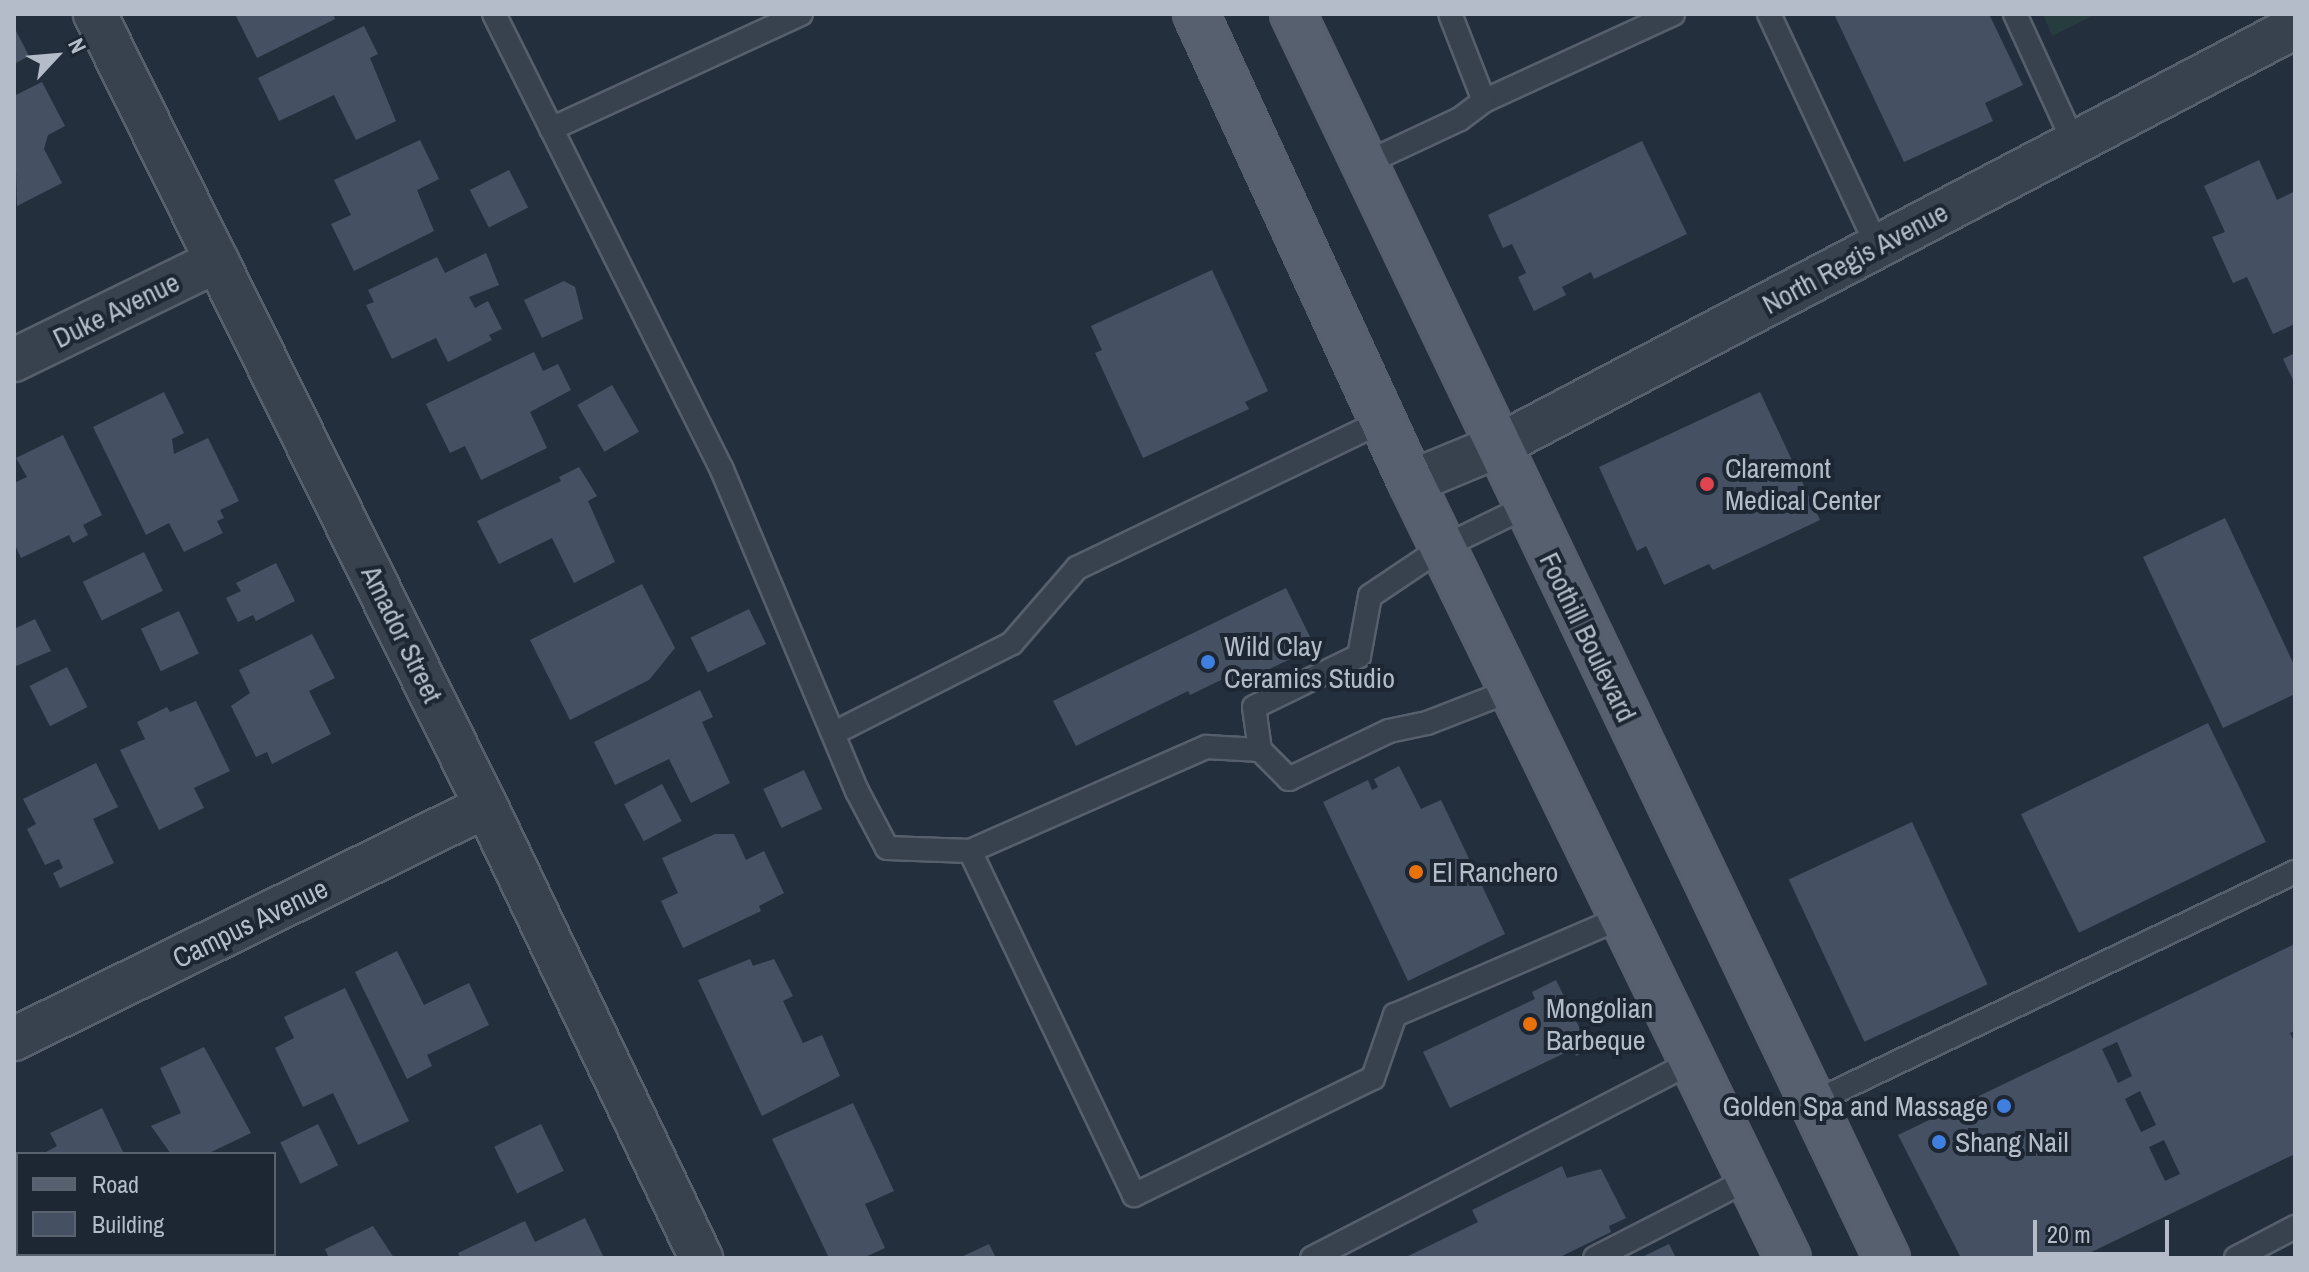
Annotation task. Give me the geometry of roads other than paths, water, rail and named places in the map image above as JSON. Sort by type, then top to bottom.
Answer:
[{"type":"main road","points":[[1196,14],[1411,482],[1788,1258]]},
{"type":"main road","name":"Foothill Boulevard","points":[[1293,14],[1496,447],[1887,1258]]},
{"type":"street","name":"Amador Street","points":[[95,14],[486,806],[701,1258]]},
{"type":"street","name":"North Regis Avenue","points":[[1411,482],[1496,447],[2295,27]]},
{"type":"street","name":"Duke Avenue","points":[[14,360],[217,261]]},
{"type":"street","name":"Campus Avenue","points":[[14,1039],[486,806]]},
{"type":"lane","points":[[494,14],[722,470],[836,732],[857,791],[887,848],[970,851],[1206,747],[1260,750]]},
{"type":"lane","points":[[551,129],[801,14]]},
{"type":"lane","points":[[1450,14],[1484,101]]},
{"type":"lane","points":[[1364,164],[1460,119],[1484,101],[1673,14]]},
{"type":"lane","points":[[1769,14],[1877,246]]},
{"type":"lane","points":[[2015,14],[2074,143]]},
{"type":"lane","points":[[836,732],[1012,643],[1077,568],[1383,421]]},
{"type":"lane","points":[[1512,690],[1427,723],[1389,731],[1289,779],[1260,750],[1254,707],[1359,656],[1370,596],[1443,547],[1525,507]]},
{"type":"lane","points":[[970,851],[1134,1195],[1373,1078],[1395,1015],[1623,917]]},
{"type":"lane","points":[[1812,1103],[2295,872]]},
{"type":"lane","points":[[1312,1258],[1692,1062]]},
{"type":"lane","points":[[1595,1258],[1749,1179]]},
{"type":"lane","points":[[2246,1256],[2295,1227]]},
{"type":"place","name":"Claremont Medical Center","points":[[1707,484]]},
{"type":"place","name":"Wild Clay Ceramics Studio","points":[[1208,662]]},
{"type":"place","name":"El Ranchero","points":[[1416,872]]},
{"type":"place","name":"Mongolian Barbeque","points":[[1530,1024]]},
{"type":"place","name":"Golden Spa and Massage","points":[[2004,1106]]},
{"type":"place","name":"Shang Nail","points":[[1939,1142]]}]
